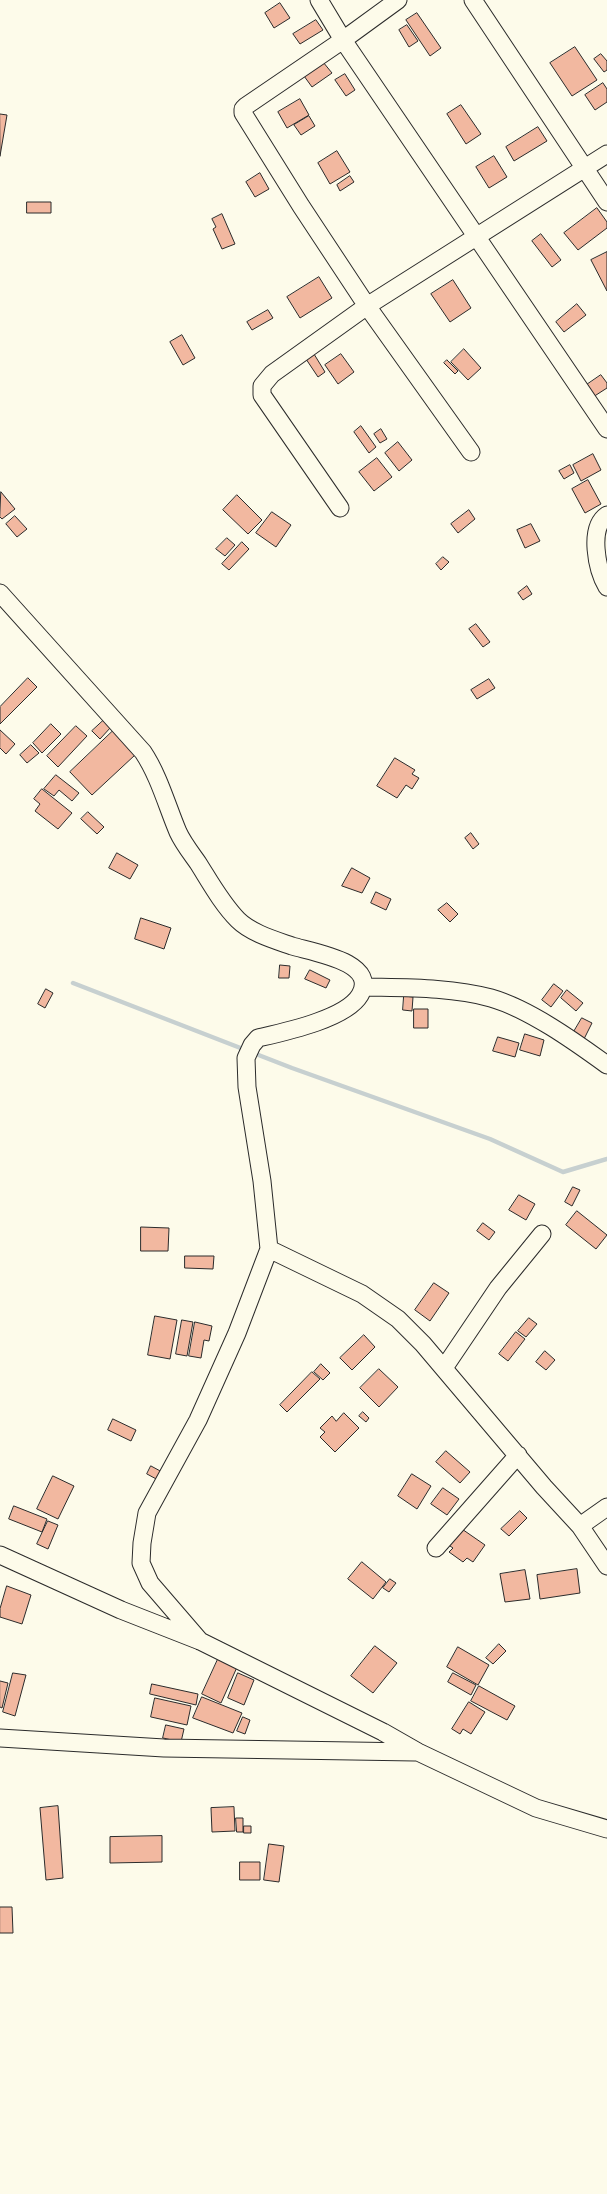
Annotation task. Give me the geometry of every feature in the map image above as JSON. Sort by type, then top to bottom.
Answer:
[{"type":"street","points":[[319,0],[343,40],[607,429]]},
{"type":"street","points":[[398,0],[343,40],[243,108],[243,113],[301,206],[367,306],[471,452]]},
{"type":"street","points":[[473,0],[607,202]]},
{"type":"street","points":[[340,508],[261,391],[272,374],[367,306],[607,154]]},
{"type":"street","points":[[607,515],[599,523],[596,546],[596,559],[601,577],[607,587]]},
{"type":"street","points":[[0,593],[143,752],[154,772],[179,834],[239,920],[262,935],[346,963],[358,971],[363,987],[359,996],[352,1004],[340,1012],[258,1038],[252,1045],[246,1058],[247,1087],[262,1181],[269,1249],[237,1333],[198,1420],[147,1513],[142,1543],[141,1564],[150,1583],[200,1641]]},
{"type":"street","points":[[363,987],[468,993],[490,998],[513,1006],[582,1046],[607,1065]]},
{"type":"street","points":[[444,1368],[498,1288],[542,1234]]},
{"type":"street","points":[[269,1249],[362,1294],[398,1318],[444,1368],[544,1487],[580,1526],[607,1566]]},
{"type":"street","points":[[436,1548],[518,1455]]},
{"type":"street","points":[[580,1526],[607,1507]]},
{"type":"street","points":[[0,1555],[121,1610],[200,1641],[383,1732],[418,1752],[536,1808],[607,1829]]},
{"type":"street","points":[[0,1738],[164,1748],[418,1752]]},
{"type":"building","points":[[280,3],[290,18],[274,28],[265,13]]},
{"type":"building","points":[[417,13],[441,48],[430,56],[406,20]]},
{"type":"building","points":[[316,20],[323,30],[300,44],[293,34]]},
{"type":"building","points":[[407,25],[418,41],[409,47],[399,30]]},
{"type":"building","points":[[575,47],[597,80],[572,96],[550,63]]},
{"type":"building","points":[[601,54],[607,61],[607,70],[604,72],[594,59]]},
{"type":"building","points":[[323,62],[332,73],[312,87],[304,76]]},
{"type":"building","points":[[345,74],[355,90],[346,96],[335,80]]},
{"type":"building","points":[[603,83],[607,89],[607,102],[595,110],[585,95]]},
{"type":"building","points":[[300,99],[309,115],[287,128],[278,112]]},
{"type":"building","points":[[461,105],[481,134],[466,144],[447,114]]},
{"type":"building","points":[[0,114],[7,115],[0,156]]},
{"type":"building","points":[[309,116],[315,126],[301,135],[294,125]]},
{"type":"building","points":[[538,127],[547,141],[514,161],[506,147]]},
{"type":"building","points":[[337,151],[350,172],[330,184],[318,163]]},
{"type":"building","points":[[494,156],[507,177],[489,188],[476,167]]},
{"type":"building","points":[[260,173],[269,189],[255,197],[246,182]]},
{"type":"building","points":[[350,176],[354,182],[340,191],[337,185]]},
{"type":"building","points":[[27,202],[51,202],[51,213],[27,213]]},
{"type":"building","points":[[597,208],[607,222],[607,228],[578,250],[564,233]]},
{"type":"building","points":[[222,214],[235,244],[222,249],[213,229],[216,227],[212,219]]},
{"type":"building","points":[[541,234],[561,260],[552,267],[532,241]]},
{"type":"building","points":[[607,252],[607,291],[591,260]]},
{"type":"building","points":[[319,277],[332,298],[300,318],[287,297]]},
{"type":"building","points":[[453,280],[471,308],[450,322],[431,294]]},
{"type":"building","points":[[577,304],[586,315],[564,332],[556,322]]},
{"type":"building","points":[[268,310],[273,318],[252,330],[247,322]]},
{"type":"building","points":[[182,335],[195,358],[183,365],[170,342]]},
{"type":"building","points":[[464,349],[481,368],[468,380],[451,362]]},
{"type":"building","points":[[314,354],[325,372],[318,377],[306,359]]},
{"type":"building","points":[[341,354],[354,372],[338,384],[325,365]]},
{"type":"building","points":[[447,360],[458,371],[455,374],[444,363]]},
{"type":"building","points":[[601,375],[607,383],[607,388],[593,397],[585,386]]},
{"type":"building","points":[[361,426],[376,447],[369,453],[354,432]]},
{"type":"building","points":[[381,429],[387,439],[380,443],[374,434]]},
{"type":"building","points":[[398,442],[412,460],[399,471],[385,453]]},
{"type":"building","points":[[593,454],[601,470],[581,481],[573,465]]},
{"type":"building","points":[[377,458],[392,477],[374,491],[359,472]]},
{"type":"building","points":[[570,465],[574,473],[564,479],[559,471]]},
{"type":"building","points":[[588,480],[601,504],[585,513],[572,489]]},
{"type":"building","points":[[1,492],[15,509],[2,519],[0,517]]},
{"type":"building","points":[[237,495],[262,520],[248,534],[223,510]]},
{"type":"building","points":[[469,510],[475,519],[458,533],[451,524]]},
{"type":"building","points":[[272,512],[291,525],[276,547],[256,533]]},
{"type":"building","points":[[15,516],[27,529],[17,537],[6,524]]},
{"type":"building","points":[[531,524],[540,541],[525,548],[517,530]]},
{"type":"building","points":[[227,538],[235,545],[225,556],[216,549]]},
{"type":"building","points":[[242,542],[249,549],[229,570],[222,564]]},
{"type":"building","points":[[443,557],[449,562],[441,570],[436,564]]},
{"type":"building","points":[[527,586],[532,594],[523,600],[518,593]]},
{"type":"building","points":[[476,624],[490,642],[483,647],[469,629]]},
{"type":"building","points":[[28,678],[37,687],[0,724],[0,707]]},
{"type":"building","points":[[489,679],[495,688],[477,699],[471,690]]},
{"type":"building","points":[[104,720],[111,727],[100,739],[92,731]]},
{"type":"building","points":[[51,724],[61,734],[42,753],[33,743]]},
{"type":"building","points":[[76,726],[87,736],[58,767],[47,756]]},
{"type":"building","points":[[0,730],[15,744],[6,754],[0,748]]},
{"type":"building","points":[[113,731],[135,755],[92,795],[70,772]]},
{"type":"building","points":[[31,745],[39,753],[27,763],[20,755]]},
{"type":"building","points":[[395,758],[415,770],[412,774],[419,778],[412,789],[406,785],[397,798],[377,786]]},
{"type":"building","points":[[56,775],[79,793],[72,801],[59,790],[54,796],[44,789]]},
{"type":"building","points":[[42,789],[72,813],[58,829],[35,811],[40,804],[34,799]]},
{"type":"building","points":[[88,812],[104,827],[97,834],[81,819]]},
{"type":"building","points":[[471,833],[479,844],[473,849],[465,838]]},
{"type":"building","points":[[117,853],[138,865],[130,879],[109,868]]},
{"type":"building","points":[[352,868],[370,878],[362,893],[342,886]]},
{"type":"building","points":[[376,892],[391,899],[386,910],[371,903]]},
{"type":"building","points":[[447,903],[458,914],[450,922],[438,910]]},
{"type":"building","points":[[141,918],[171,928],[164,949],[135,939]]},
{"type":"building","points":[[280,965],[290,966],[289,978],[279,978]]},
{"type":"building","points":[[310,970],[330,980],[326,988],[305,979]]},
{"type":"building","points":[[554,984],[563,991],[551,1007],[542,1000]]},
{"type":"building","points":[[46,989],[53,993],[45,1008],[38,1004]]},
{"type":"building","points":[[567,990],[583,1003],[576,1011],[561,998]]},
{"type":"building","points":[[404,996],[413,997],[412,1011],[403,1010]]},
{"type":"building","points":[[414,1009],[428,1009],[428,1028],[414,1028]]},
{"type":"building","points":[[582,1018],[592,1023],[583,1041],[572,1035]]},
{"type":"building","points":[[525,1034],[544,1040],[540,1056],[520,1050]]},
{"type":"building","points":[[498,1037],[519,1043],[515,1057],[493,1051]]},
{"type":"building","points":[[573,1187],[580,1190],[572,1206],[565,1202]]},
{"type":"building","points":[[519,1195],[535,1204],[526,1220],[509,1210]]},
{"type":"building","points":[[577,1211],[607,1235],[596,1249],[566,1225]]},
{"type":"building","points":[[483,1223],[495,1232],[489,1240],[477,1231]]},
{"type":"building","points":[[141,1227],[169,1228],[168,1251],[141,1251]]},
{"type":"building","points":[[185,1256],[214,1256],[213,1269],[185,1268]]},
{"type":"building","points":[[434,1283],[449,1293],[430,1321],[415,1310]]},
{"type":"building","points":[[155,1316],[177,1320],[170,1359],[148,1355]]},
{"type":"building","points":[[529,1318],[537,1324],[526,1337],[518,1331]]},
{"type":"building","points":[[182,1320],[193,1322],[187,1356],[176,1354]]},
{"type":"building","points":[[195,1322],[212,1326],[209,1341],[204,1340],[201,1358],[189,1356]]},
{"type":"building","points":[[516,1332],[525,1339],[508,1361],[499,1354]]},
{"type":"building","points":[[364,1335],[375,1347],[352,1370],[340,1358]]},
{"type":"building","points":[[545,1351],[555,1360],[546,1370],[536,1362]]},
{"type":"building","points":[[321,1364],[330,1373],[323,1380],[314,1372]]},
{"type":"building","points":[[379,1369],[398,1387],[379,1407],[360,1388]]},
{"type":"building","points":[[312,1372],[320,1379],[287,1412],[280,1405]]},
{"type":"building","points":[[363,1412],[369,1418],[366,1422],[359,1416]]},
{"type":"building","points":[[344,1413],[359,1428],[335,1452],[320,1437],[325,1432],[320,1428],[332,1416],[336,1421]]},
{"type":"building","points":[[113,1419],[136,1430],[131,1441],[108,1430]]},
{"type":"building","points":[[446,1451],[470,1472],[460,1483],[436,1462]]},
{"type":"building","points":[[151,1466],[164,1473],[160,1481],[147,1474]]},
{"type":"building","points":[[412,1474],[431,1486],[417,1509],[398,1496]]},
{"type":"building","points":[[53,1476],[74,1486],[58,1519],[37,1509]]},
{"type":"building","points":[[443,1488],[459,1499],[447,1515],[431,1504]]},
{"type":"building","points":[[14,1506],[47,1519],[42,1532],[9,1519]]},
{"type":"building","points":[[520,1511],[527,1518],[509,1536],[501,1529]]},
{"type":"building","points":[[48,1521],[58,1525],[48,1549],[37,1544]]},
{"type":"building","points":[[459,1527],[485,1545],[473,1562],[467,1558],[463,1562],[449,1552],[453,1548],[447,1544]]},
{"type":"building","points":[[362,1562],[386,1582],[373,1599],[348,1579]]},
{"type":"building","points":[[577,1569],[580,1593],[540,1599],[537,1575]]},
{"type":"building","points":[[525,1570],[530,1599],[505,1602],[500,1574]]},
{"type":"building","points":[[390,1579],[396,1583],[389,1592],[383,1588]]},
{"type":"building","points":[[7,1586],[31,1595],[22,1624],[0,1617],[0,1609]]},
{"type":"building","points":[[499,1644],[506,1651],[493,1664],[486,1658]]},
{"type":"building","points":[[375,1646],[397,1663],[373,1693],[351,1676]]},
{"type":"building","points":[[458,1647],[489,1665],[478,1685],[447,1667]]},
{"type":"building","points":[[219,1657],[238,1665],[221,1703],[202,1694]]},
{"type":"building","points":[[13,1673],[26,1675],[15,1716],[3,1712]]},
{"type":"building","points":[[238,1673],[254,1680],[244,1705],[228,1698]]},
{"type":"building","points":[[453,1673],[476,1685],[471,1695],[448,1682]]},
{"type":"building","points":[[0,1681],[8,1683],[2,1708],[0,1707]]},
{"type":"building","points":[[152,1684],[198,1694],[196,1705],[150,1694]]},
{"type":"building","points":[[479,1686],[515,1706],[507,1720],[471,1701]]},
{"type":"building","points":[[202,1697],[242,1713],[233,1733],[193,1718]]},
{"type":"building","points":[[155,1698],[191,1706],[187,1725],[151,1717]]},
{"type":"building","points":[[469,1702],[485,1712],[471,1734],[463,1729],[460,1734],[452,1729]]},
{"type":"building","points":[[243,1717],[250,1720],[245,1734],[237,1731]]},
{"type":"building","points":[[166,1725],[184,1729],[181,1742],[163,1738]]},
{"type":"building","points":[[58,1806],[63,1878],[46,1880],[40,1808]]},
{"type":"building","points":[[234,1807],[235,1831],[212,1832],[211,1808]]},
{"type":"building","points":[[236,1818],[243,1818],[243,1832],[237,1832]]},
{"type":"building","points":[[244,1826],[251,1826],[251,1833],[244,1833]]},
{"type":"building","points":[[162,1836],[162,1862],[110,1863],[110,1837]]},
{"type":"building","points":[[269,1844],[284,1846],[279,1882],[264,1880]]},
{"type":"building","points":[[240,1862],[260,1862],[260,1880],[240,1880]]},
{"type":"building","points":[[0,1907],[12,1907],[13,1933],[0,1933]]},
{"type":"waterway","points":[[73,983],[292,1068],[490,1139],[563,1172],[607,1159]]}]
